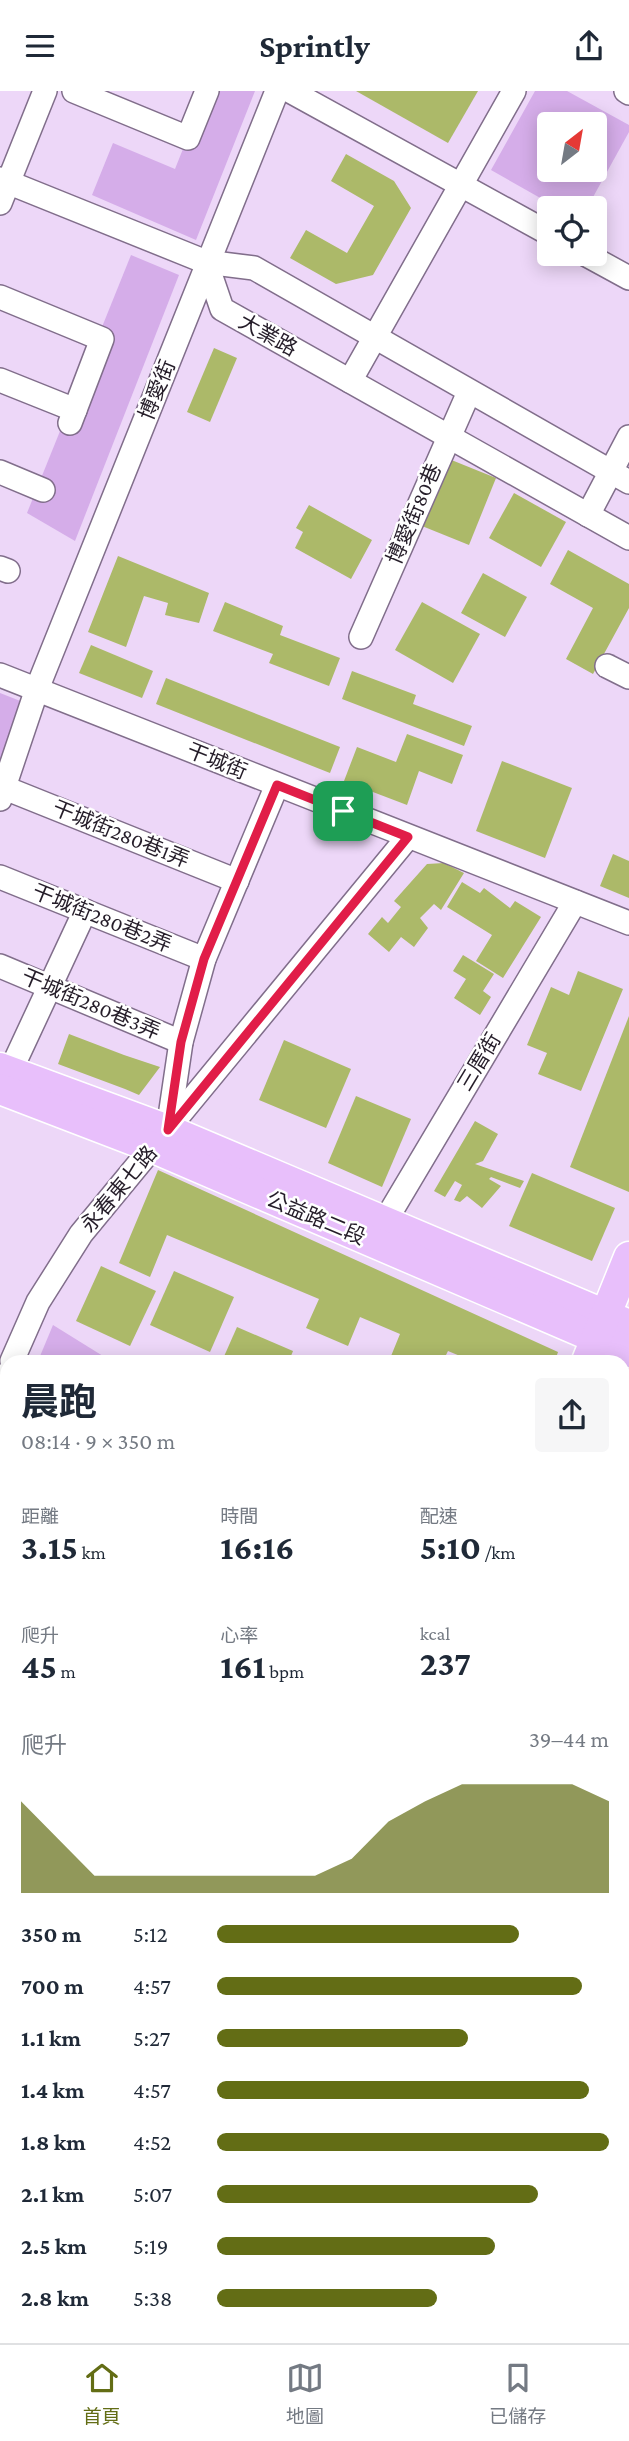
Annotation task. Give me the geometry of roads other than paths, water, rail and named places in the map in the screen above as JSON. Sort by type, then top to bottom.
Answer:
[{"type":"main road","name":"公益路二段","points":[[3,1076],[384,1223],[604,1335],[629,1352]]},
{"type":"main road","name":"公益路二段","points":[[161,1139],[604,1335]]},
{"type":"main road","points":[[604,1335],[629,1257]]},
{"type":"street","points":[[45,91],[3,188],[206,262],[254,268],[620,477]]},
{"type":"street","points":[[74,91],[188,138],[207,91]]},
{"type":"street","name":"博愛街","points":[[2,791],[37,689],[206,262],[277,91]]},
{"type":"street","points":[[290,91],[537,227]]},
{"type":"street","points":[[350,381],[514,91]]},
{"type":"street","name":"大業路","points":[[206,262],[222,309],[629,538]]},
{"type":"street","points":[[607,266],[629,278]]},
{"type":"street","points":[[0,297],[102,339],[72,416],[0,380]]},
{"type":"street","name":"博愛街80巷","points":[[361,637],[447,436],[469,392]]},
{"type":"street","points":[[588,515],[620,477],[629,436]]},
{"type":"street","points":[[0,472],[43,490]]},
{"type":"street","points":[[607,666],[629,677]]},
{"type":"street","name":"干城街","points":[[0,675],[629,923]]},
{"type":"street","points":[[161,1139],[181,1042],[204,959],[277,785]]},
{"type":"street","name":"干城街280巷1弄","points":[[2,791],[237,881]]},
{"type":"street","name":"永春東七路","points":[[15,1355],[38,1302],[81,1234],[408,837]]},
{"type":"street","name":"干城街280巷2弄","points":[[0,877],[204,959]]},
{"type":"street","name":"三厝街","points":[[384,1223],[575,902]]},
{"type":"street","points":[[3,1076],[85,911]]},
{"type":"street","name":"干城街280巷3弄","points":[[0,966],[181,1042]]}]
